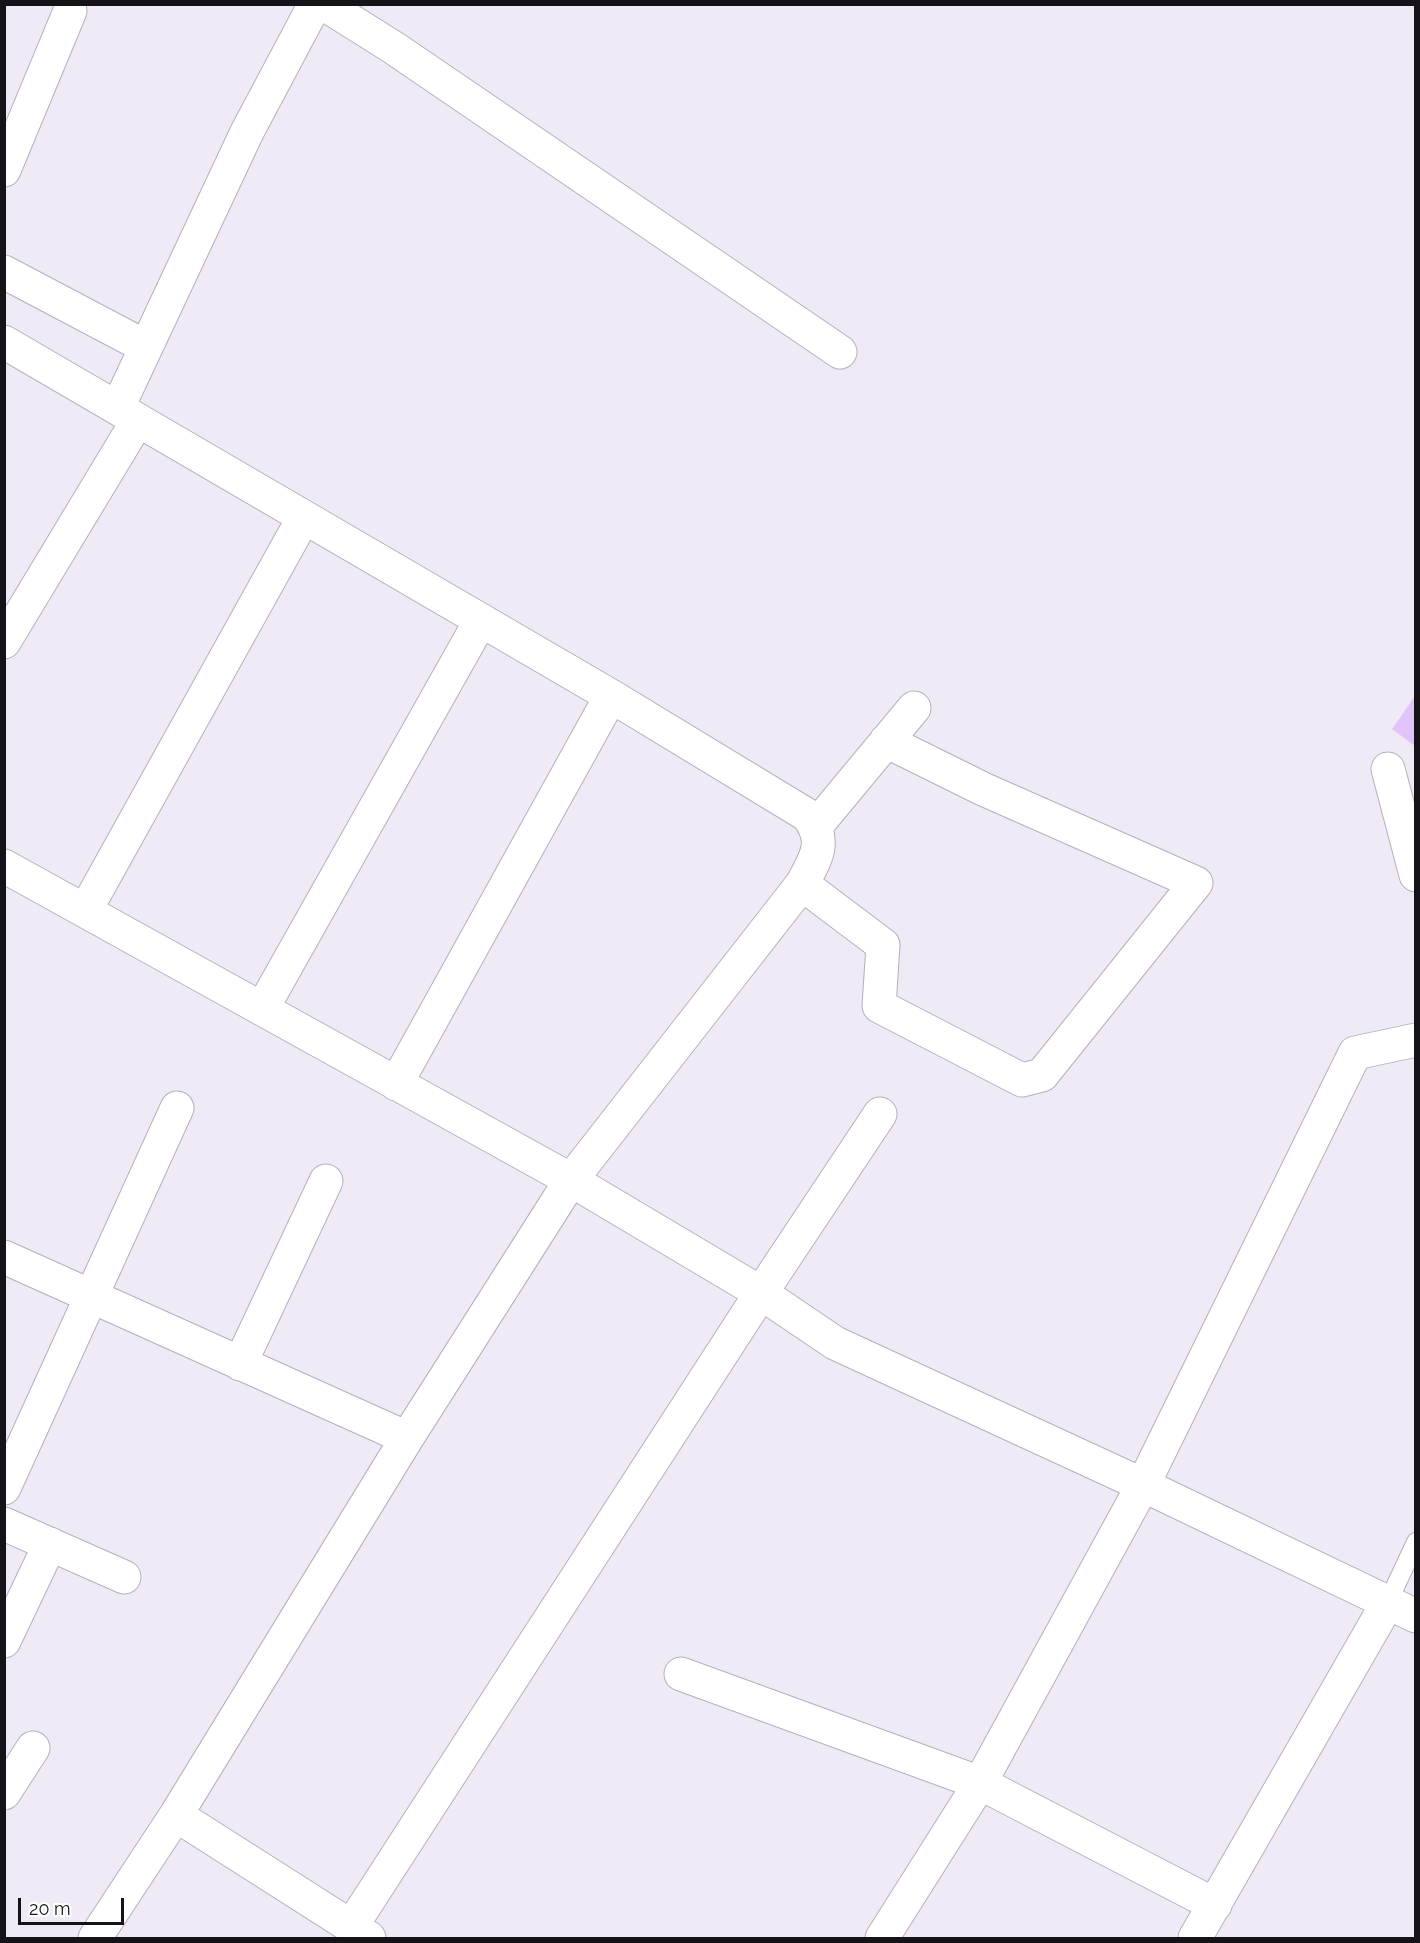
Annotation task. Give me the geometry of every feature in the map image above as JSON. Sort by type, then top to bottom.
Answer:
[{"type":"street","points":[[4,642],[128,414],[146,347],[247,132],[315,4]]},
{"type":"street","points":[[324,4],[394,48],[840,352]]},
{"type":"street","points":[[4,170],[70,11]]},
{"type":"street","points":[[4,272],[146,347]]},
{"type":"street","points":[[4,342],[611,696],[807,815],[816,826],[819,843],[818,855],[802,884],[570,1180],[407,1438],[176,1815],[95,1938]]},
{"type":"street","points":[[86,911],[304,517]]},
{"type":"street","points":[[262,1009],[481,621]]},
{"type":"street","points":[[396,1084],[611,696]]},
{"type":"street","points":[[816,826],[914,708]]},
{"type":"street","points":[[802,884],[883,945],[879,1006],[1001,1072],[1022,1080],[1042,1075],[1196,883],[983,789],[886,741]]},
{"type":"street","points":[[1388,769],[1415,870]]},
{"type":"street","points":[[4,866],[570,1180],[761,1293],[835,1343],[1143,1485],[1401,1610],[1195,1938]]},
{"type":"street","points":[[882,1938],[980,1783],[1143,1485],[1355,1053],[1416,1040]]},
{"type":"street","points":[[4,1488],[177,1108]]},
{"type":"street","points":[[176,1815],[360,1933],[761,1293],[880,1114]]},
{"type":"street","points":[[240,1364],[326,1181]]},
{"type":"street","points":[[4,1257],[407,1438]]},
{"type":"street","points":[[4,1524],[124,1577]]},
{"type":"street","points":[[4,1641],[50,1544]]},
{"type":"street","points":[[681,1674],[980,1783],[1215,1905]]},
{"type":"street","points":[[4,1793],[33,1748]]},
{"type":"lane","points":[[1401,1610],[1416,1542]]},
{"type":"shaded area","points":[[1415,696],[1415,746],[1392,729]]}]
